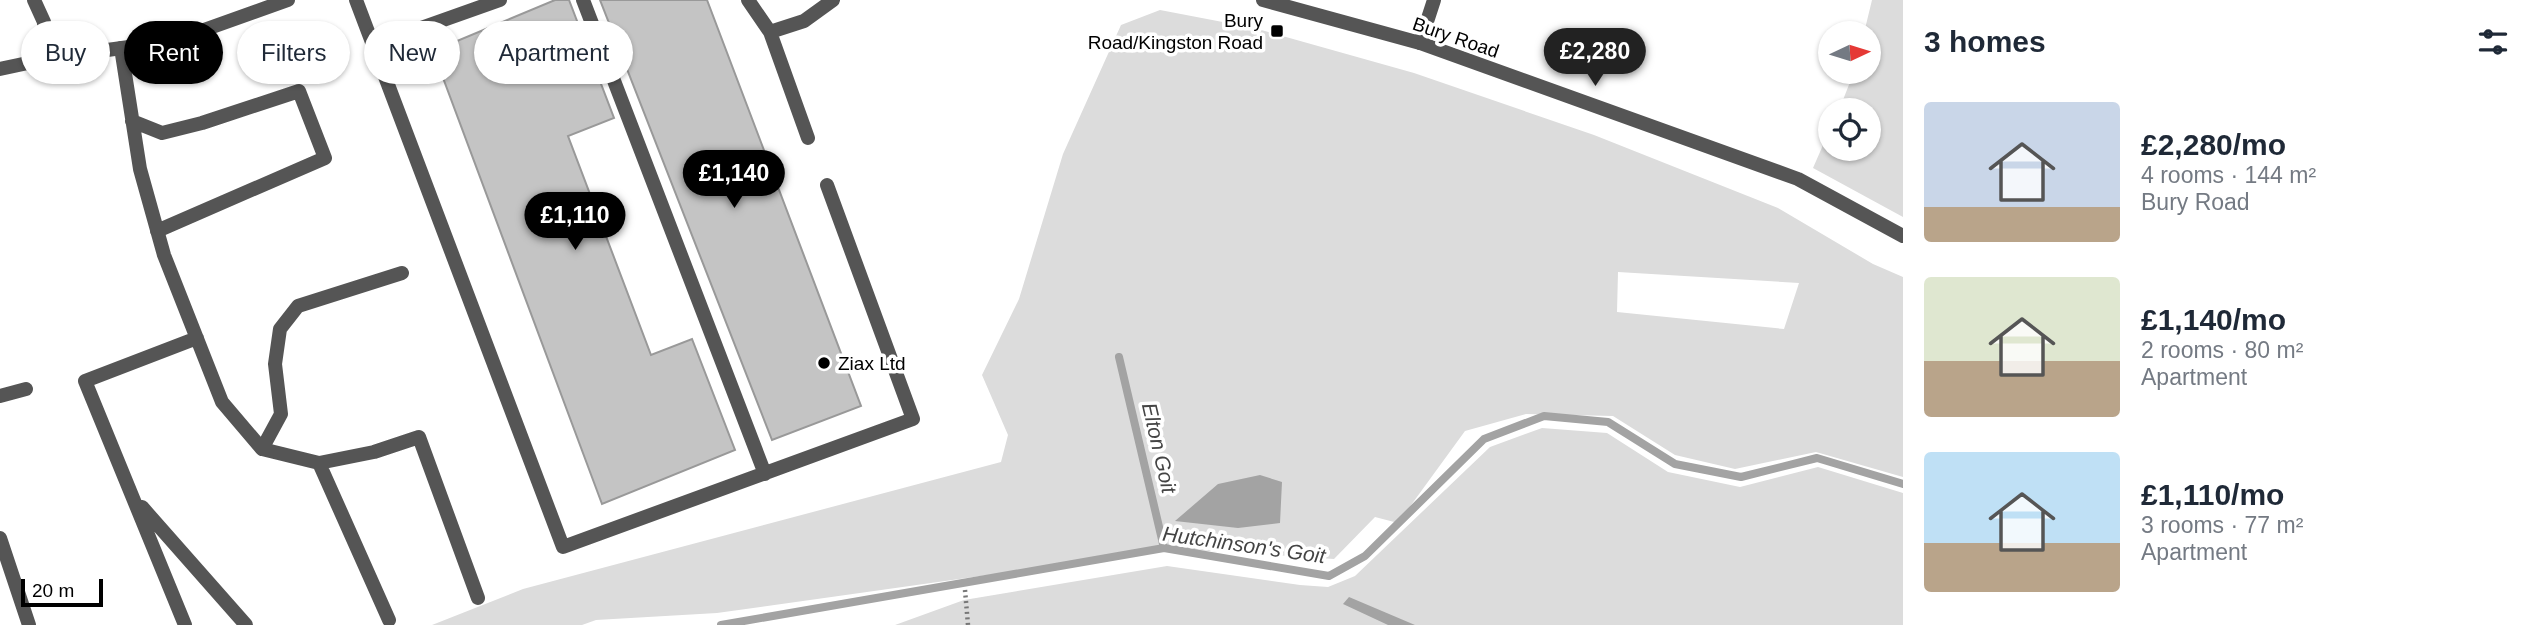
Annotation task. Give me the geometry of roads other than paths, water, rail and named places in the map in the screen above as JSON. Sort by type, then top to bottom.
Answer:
[{"type":"street","points":[[34,0],[44,21]]},
{"type":"street","points":[[110,50],[173,41],[288,0]]},
{"type":"street","points":[[356,0],[364,21]]},
{"type":"street","points":[[441,21],[500,0]]},
{"type":"street","points":[[583,0],[765,474]]},
{"type":"street","points":[[748,0],[770,32],[808,138]]},
{"type":"street","points":[[770,32],[804,21],[833,0]]},
{"type":"street","name":"Bury Road","points":[[1263,0],[1420,43],[1798,179],[1903,236]]},
{"type":"street","points":[[1420,43],[1434,0]]},
{"type":"street","points":[[121,48],[140,169],[157,231],[222,401],[262,449],[319,463],[374,452],[419,437],[478,598]]},
{"type":"street","points":[[0,69],[21,64]]},
{"type":"street","points":[[388,84],[563,547],[914,419],[827,185]]},
{"type":"street","points":[[132,121],[162,133],[202,123],[299,91],[325,158],[157,231]]},
{"type":"street","points":[[262,449],[281,414],[275,364],[280,329],[298,306],[402,273]]},
{"type":"street","points":[[185,625],[85,382],[197,338]]},
{"type":"street","points":[[0,396],[26,389]]},
{"type":"street","points":[[319,463],[389,620]]},
{"type":"street","points":[[135,498],[246,625]]},
{"type":"street","points":[[0,538],[29,625]]},
{"type":"waterway","name":"Elton Goit","points":[[1119,357],[1164,548]]},
{"type":"waterway","name":"Hutchinson's Goit","points":[[721,625],[1164,548],[1329,576],[1365,556],[1484,439],[1544,416],[1608,422],[1675,464],[1741,477],[1817,458],[1903,484]]},
{"type":"place","name":"Bury Road/Kingston Road","points":[[1277,31]]},
{"type":"place","name":"Ziax Ltd","points":[[824,363]]}]
